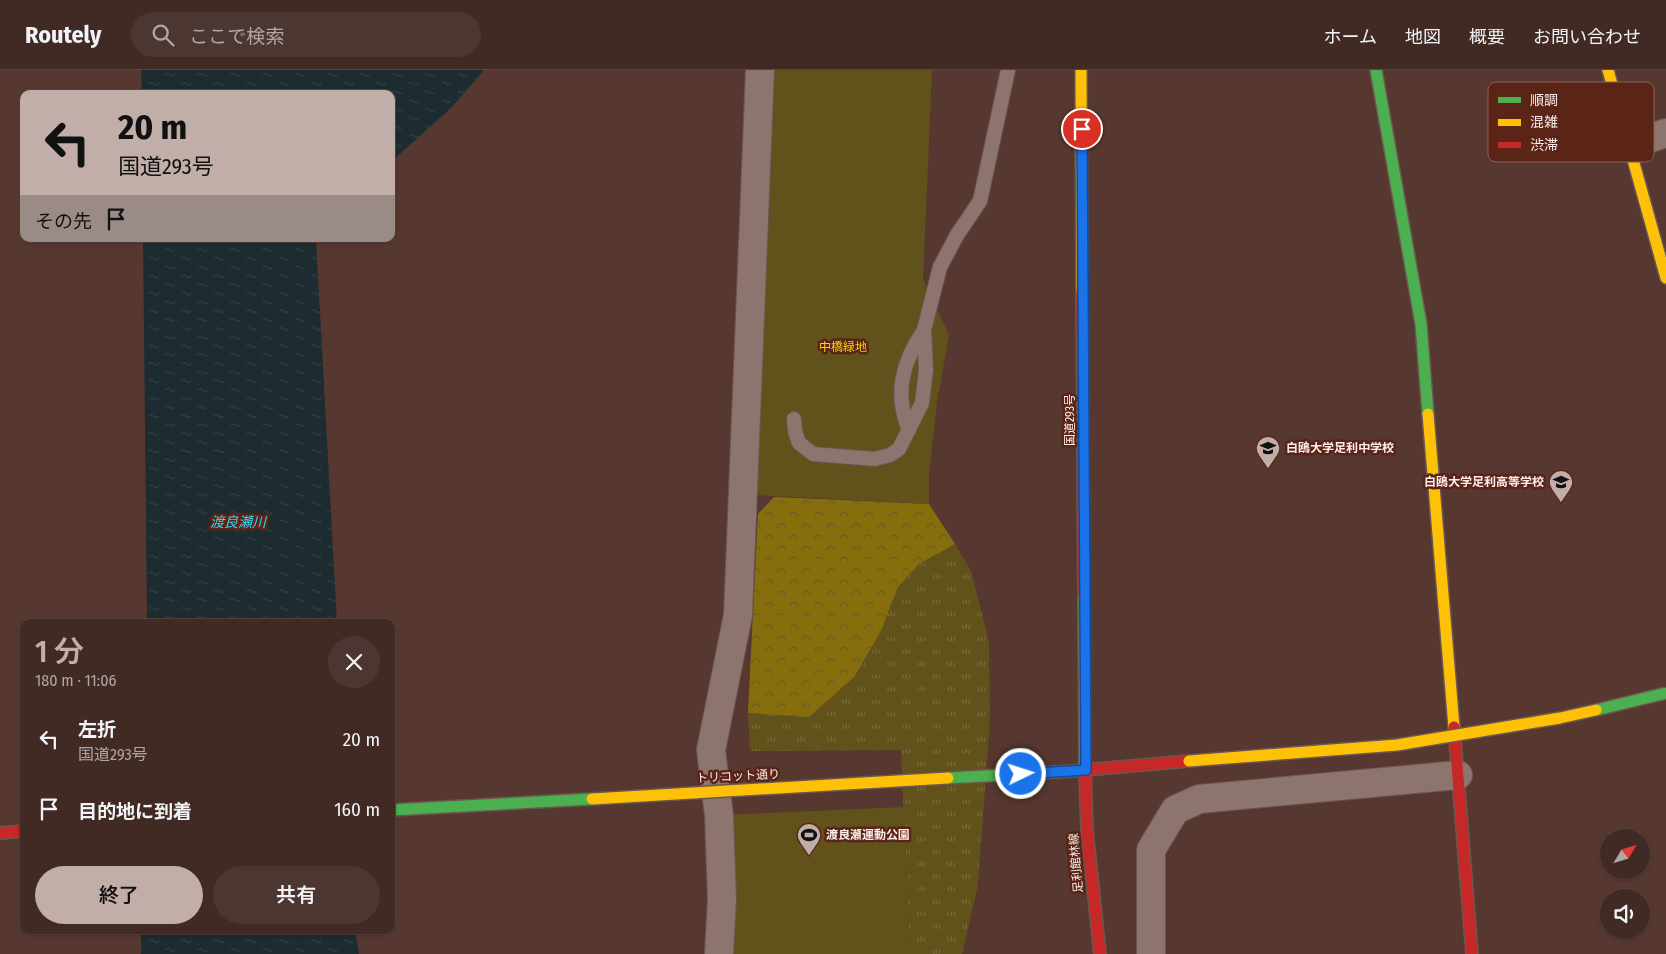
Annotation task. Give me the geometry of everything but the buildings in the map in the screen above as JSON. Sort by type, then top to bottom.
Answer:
[{"type":"main road","name":"国道293号","points":[[1081,70],[1086,770]]},
{"type":"main road","points":[[1376,70],[1421,324],[1472,954]]},
{"type":"main road","points":[[1633,162],[1666,278]]},
{"type":"main road","name":"トリコット通り","points":[[395,810],[1041,773],[1397,746],[1560,718],[1666,693]]},
{"type":"main road","name":"足利館林線","points":[[1086,770],[1087,830],[1100,954]]},
{"type":"main road","points":[[0,832],[20,831]]},
{"type":"street","points":[[719,954],[722,899],[719,815],[711,750],[738,615],[760,70]]},
{"type":"street","points":[[1654,137],[1666,133]]},
{"type":"street","points":[[1151,954],[1151,850],[1163,827],[1175,810],[1199,799],[1458,774]]},
{"type":"lane","points":[[794,419],[795,432],[799,444],[814,454],[875,459],[890,455],[899,449],[922,403],[925,386],[924,330],[940,267],[957,235],[980,201],[1008,70]]},
{"type":"lane","points":[[909,430],[904,418],[902,403],[903,377],[910,352],[924,330]]},
{"type":"green space","name":"中橋緑地","points":[[750,70],[932,70],[923,279],[949,335],[937,402],[929,473],[929,504],[734,494]]},
{"type":"green space","points":[[774,497],[929,504],[955,544],[919,564],[898,587],[882,629],[854,677],[809,717],[748,713],[758,514]]},
{"type":"green space","points":[[955,544],[971,571],[989,642],[990,718],[978,885],[962,954],[910,954],[901,750],[750,751],[748,713],[772,714],[882,629],[898,587],[919,564]]},
{"type":"green space","name":"渡良瀬運動公園","points":[[904,807],[910,954],[712,954],[719,815]]},
{"type":"water","points":[[141,70],[484,70],[452,107],[395,158],[395,90],[142,90]]},
{"type":"water","name":"渡良瀬川","points":[[143,242],[316,242],[337,619],[147,619]]},
{"type":"water","points":[[141,934],[356,934],[359,954],[141,954]]},
{"type":"traffic: fast","points":[[1376,70],[1421,324],[1428,414]]},
{"type":"traffic: fast","points":[[1041,773],[1085,770],[1084,596]]},
{"type":"traffic: fast","points":[[1596,710],[1666,693]]},
{"type":"traffic: fast","points":[[948,778],[1041,773]]},
{"type":"traffic: fast","points":[[395,810],[592,799]]},
{"type":"traffic: slow","points":[[1081,70],[1082,291]]},
{"type":"traffic: slow","points":[[1608,70],[1611,82]]},
{"type":"traffic: slow","points":[[1634,162],[1666,278]]},
{"type":"traffic: slow","points":[[1428,414],[1454,727]]},
{"type":"traffic: slow","points":[[1189,761],[1397,745],[1560,718],[1596,710]]},
{"type":"traffic: slow","points":[[592,799],[948,778]]},
{"type":"traffic: jam","points":[[1082,291],[1084,596]]},
{"type":"traffic: jam","points":[[1454,727],[1472,954]]},
{"type":"traffic: jam","points":[[1085,770],[1189,761]]},
{"type":"traffic: jam","points":[[1085,770],[1087,830],[1100,954]]},
{"type":"traffic: jam","points":[[0,833],[20,831]]},
{"type":"place","name":"白鴎大学足利中学校","points":[[1268,469]]},
{"type":"place","name":"白鴎大学足利高等学校","points":[[1561,503]]},
{"type":"place","name":"渡良瀬運動公園","points":[[809,856]]},
{"type":"route","points":[[1021,774],[1086,770],[1082,129]]}]
